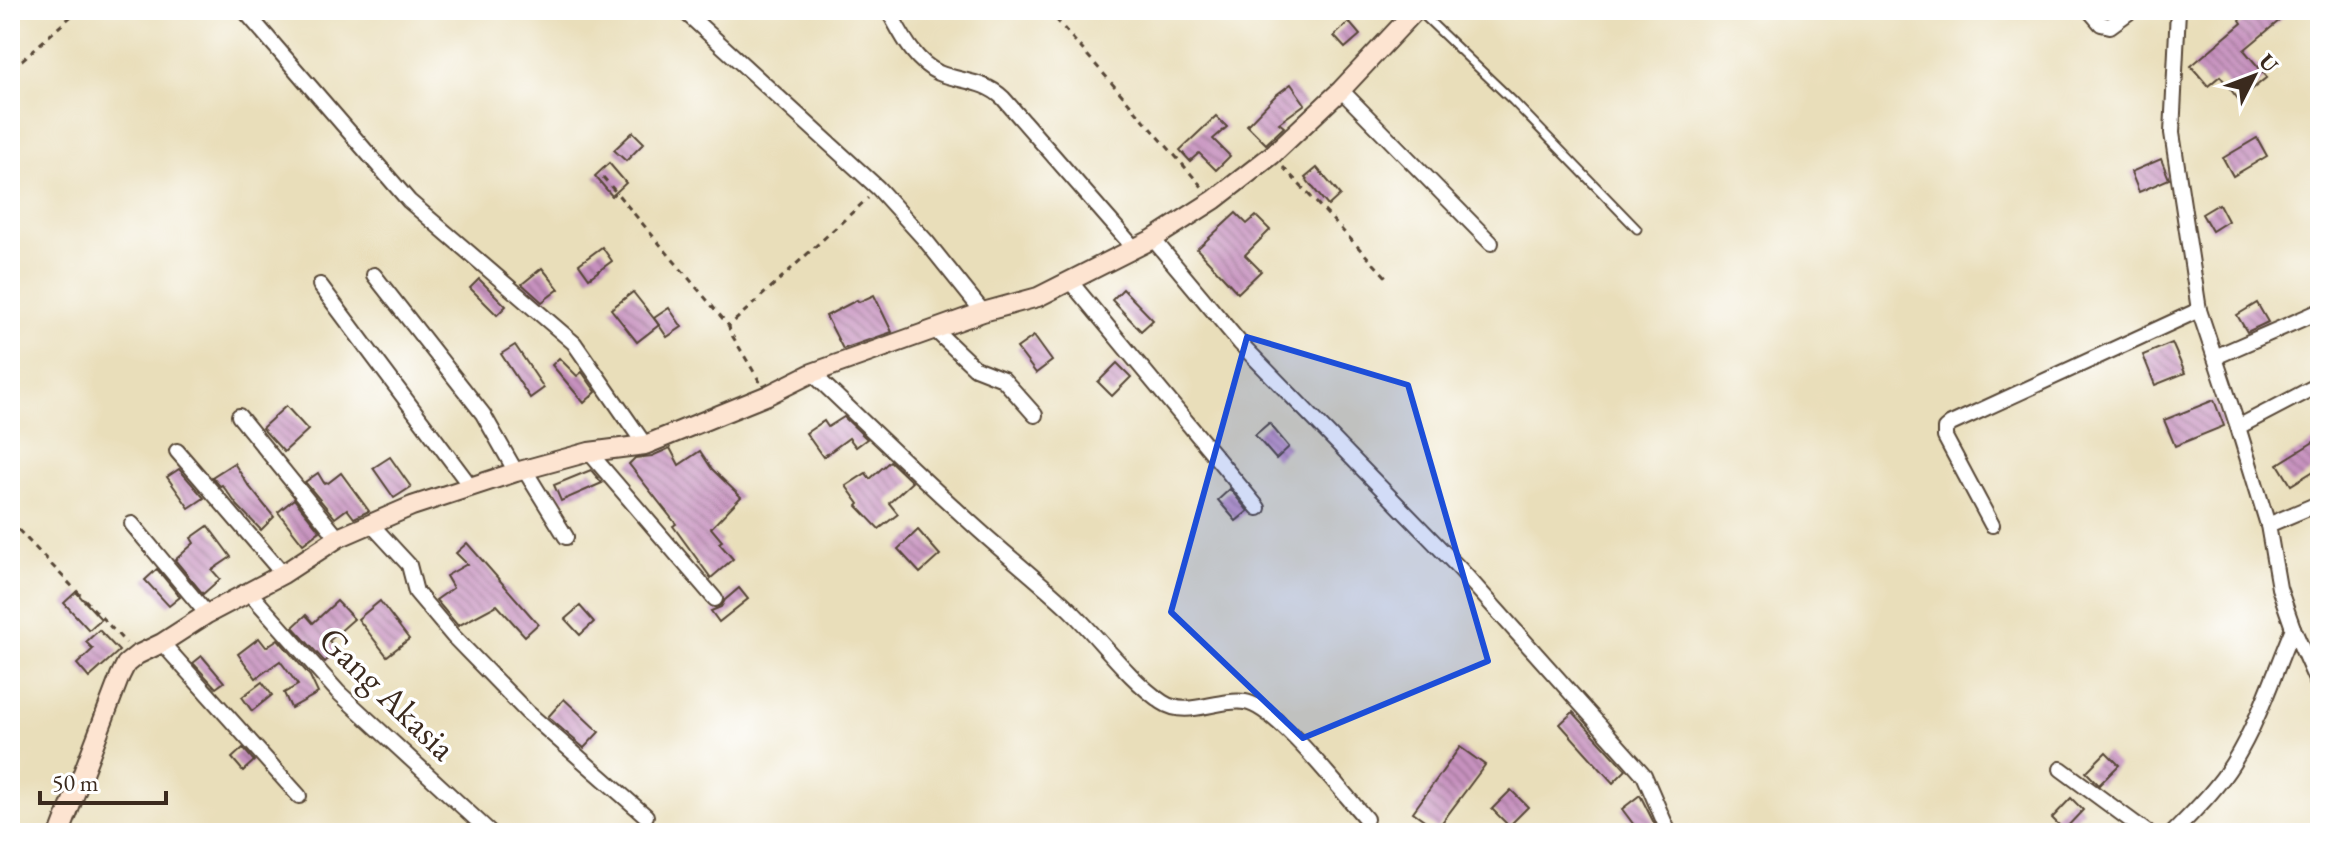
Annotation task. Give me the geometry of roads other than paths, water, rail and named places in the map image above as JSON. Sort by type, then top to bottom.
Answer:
[{"type":"main road","points":[[60,833],[120,676],[126,664],[137,655],[283,574],[338,538],[412,506],[520,470],[589,452],[645,445],[768,395],[812,373],[983,312],[1038,297],[1153,239],[1214,200],[1272,155],[1341,90],[1417,10]]},
{"type":"street","points":[[244,10],[409,201],[574,343],[645,445]]},
{"type":"street","points":[[683,10],[878,188],[983,312]]},
{"type":"street","points":[[888,10],[911,49],[926,64],[942,74],[986,85],[1003,98],[1134,248]]},
{"type":"street","points":[[2089,10],[2101,24],[2110,26],[2132,10]]},
{"type":"street","points":[[2178,10],[2172,133],[2199,310],[2268,525],[2279,588],[2320,689]]},
{"type":"street","points":[[1341,90],[1491,243]]},
{"type":"street","points":[[1153,239],[1240,343],[1461,570],[1644,775],[1669,833]]},
{"type":"street","points":[[374,275],[483,414],[566,537]]},
{"type":"street","points":[[1069,280],[1258,508]]},
{"type":"street","points":[[320,285],[471,487]]},
{"type":"street","points":[[1992,525],[1945,437],[1945,429],[2199,310]]},
{"type":"street","points":[[2215,357],[2320,311]]},
{"type":"street","points":[[935,330],[975,368],[1003,379],[1035,415]]},
{"type":"street","points":[[812,373],[970,522],[1065,605],[1146,690],[1177,709],[1226,702],[1254,705],[1272,716],[1300,744],[1366,819]]},
{"type":"street","points":[[2238,427],[2320,384]]},
{"type":"street","points":[[239,416],[338,538]]},
{"type":"street","points":[[177,451],[283,574]]},
{"type":"street","points":[[589,452],[715,599]]},
{"type":"street","points":[[2268,525],[2320,503]]},
{"type":"street","points":[[132,524],[207,614]]},
{"type":"street","points":[[371,524],[409,565],[416,592],[453,636],[527,712],[646,816]]},
{"type":"street","name":"Gang Akasia","points":[[249,592],[338,692],[491,833]]},
{"type":"street","points":[[2173,833],[2232,764],[2248,736],[2293,628]]},
{"type":"street","points":[[162,643],[299,796]]},
{"type":"street","points":[[2061,769],[2148,833]]},
{"type":"lane","points":[[1417,10],[1513,101],[1637,229]]}]
